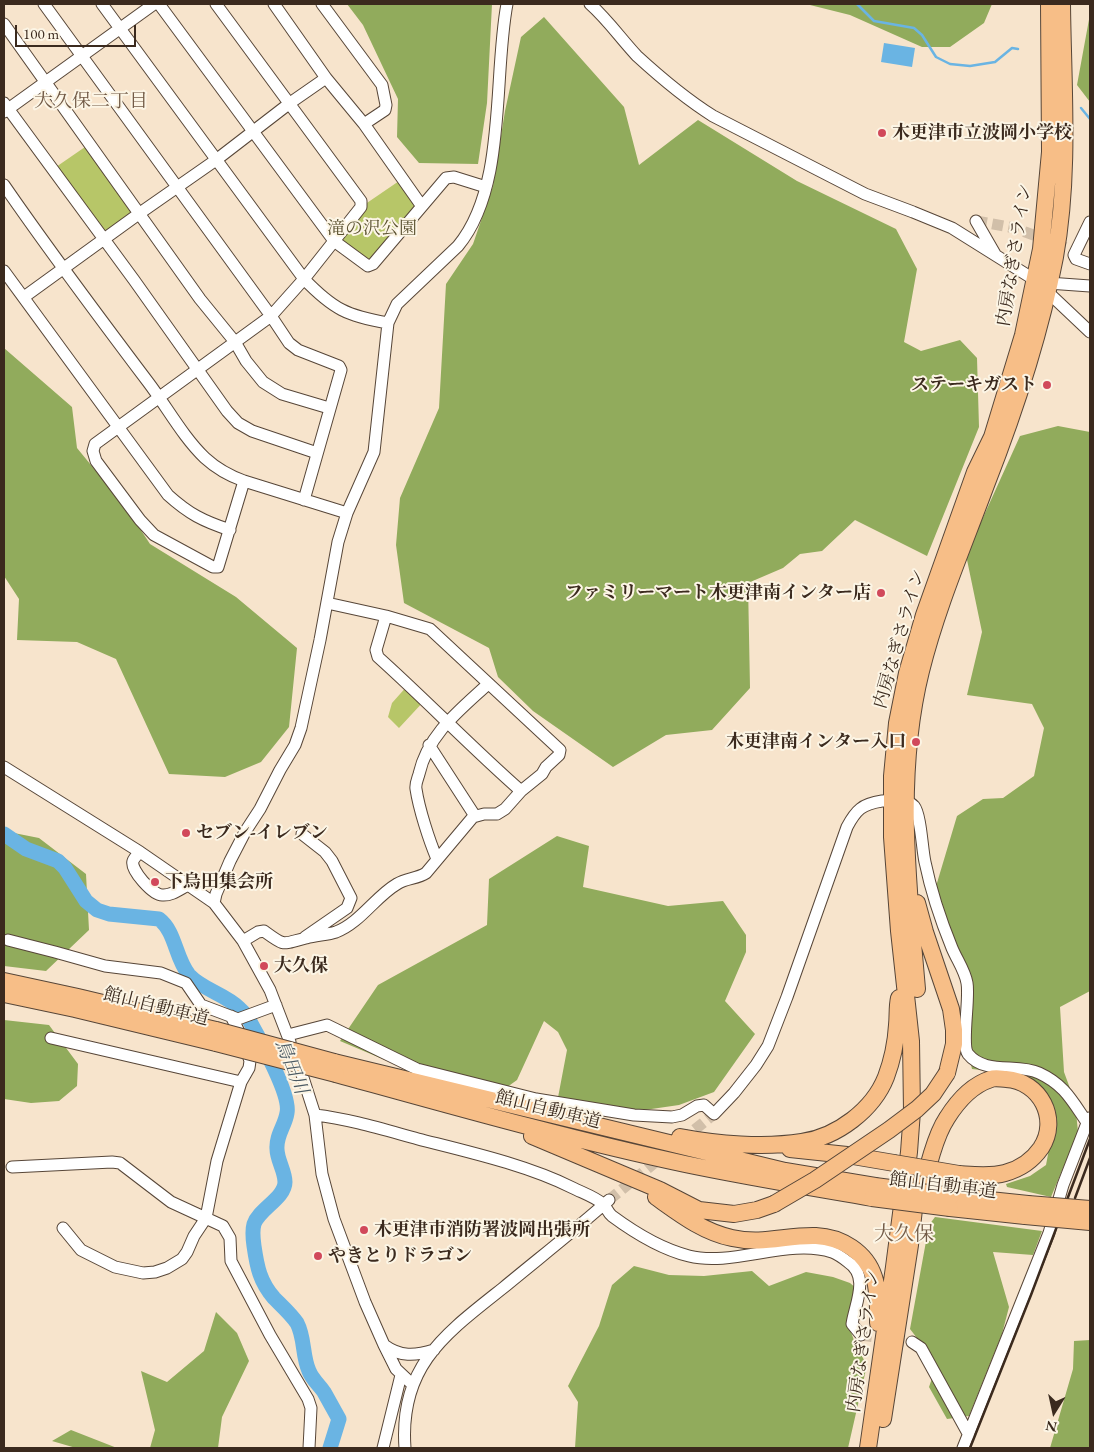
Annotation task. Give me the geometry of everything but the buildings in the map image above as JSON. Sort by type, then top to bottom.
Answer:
[{"type":"highway","name":"内房なぎさライン","points":[[868,1448],[909,1152],[912,1074],[911,1041],[898,922],[892,837],[920,674],[928,645],[948,582],[987,484],[1022,388],[1038,334],[1043,285],[1045,215],[1050,152],[1049,4]]},
{"type":"highway","name":"内房なぎさライン","points":[[1043,285],[1054,257],[1064,170],[1062,4]]},
{"type":"highway","name":"内房なぎさライン","points":[[878,1448],[910,1245],[923,1116],[922,1039],[913,949],[905,834],[898,801]]},
{"type":"highway","points":[[354,1079],[485,1119],[542,1139],[660,1190],[699,1210],[734,1214],[757,1210],[774,1204],[838,1166],[910,1114],[933,1094],[947,1073],[954,1044],[951,1009],[925,932],[908,867]]},
{"type":"highway","points":[[731,1143],[776,1144],[804,1142],[828,1134],[847,1124],[863,1110],[886,1078],[892,1055],[904,975]]},
{"type":"highway","name":"館山自動車道","points":[[4,982],[78,996],[335,1068],[490,1099],[542,1114],[873,1192]]},
{"type":"highway","name":"館山自動車道","points":[[4,994],[216,1036]]},
{"type":"highway","name":"館山自動車道","points":[[335,1068],[354,1079],[486,1115],[684,1164],[873,1192],[1027,1210],[1090,1222]]},
{"type":"highway","points":[[542,1114],[689,1139],[847,1155],[894,1163],[959,1174],[983,1176],[1004,1173],[1021,1167],[1032,1160],[1045,1142],[1049,1127],[1045,1104],[1036,1092],[1023,1082],[1013,1079],[993,1078],[971,1090],[946,1119],[938,1136],[926,1177],[910,1245]]},
{"type":"highway","points":[[593,1161],[645,1190],[692,1222],[710,1231],[733,1238],[762,1242],[816,1236],[836,1240],[850,1246],[864,1259],[874,1277],[878,1298],[879,1365]]},
{"type":"highway","name":"館山自動車道","points":[[1027,1210],[1090,1209]]},
{"type":"street","points":[[44,4],[289,343],[298,350],[339,366],[341,370],[304,500]]},
{"type":"street","points":[[102,4],[304,279],[322,298],[342,311],[362,318],[388,323]]},
{"type":"street","points":[[154,4],[120,27],[46,83],[5,108],[198,369],[226,412],[238,423],[252,431],[317,453]]},
{"type":"street","points":[[159,4],[334,242],[368,266],[373,264],[446,178],[454,177],[486,187]]},
{"type":"street","points":[[216,4],[361,201],[361,207],[304,279],[271,316],[95,444],[92,451],[96,461],[140,520],[154,535],[213,567],[218,567],[244,481]]},
{"type":"street","points":[[274,4],[326,78],[364,124],[422,205]]},
{"type":"street","points":[[322,4],[382,85],[386,105],[385,110],[364,124]]},
{"type":"street","points":[[214,903],[230,861],[295,745],[301,728],[338,542],[347,513],[374,452],[388,323],[397,304],[458,246],[466,236],[486,187],[496,129],[503,28],[508,4]]},
{"type":"street","points":[[590,4],[602,15],[636,55],[689,102],[865,194],[952,228],[1043,285],[1090,332]]},
{"type":"street","points":[[4,24],[140,212],[200,299],[235,342],[246,361],[263,382],[282,394],[329,408]]},
{"type":"street","points":[[24,297],[140,212],[216,160],[326,78]]},
{"type":"street","points":[[4,185],[63,270],[160,397],[194,447],[207,460],[228,475],[347,513]]},
{"type":"street","points":[[976,221],[996,256]]},
{"type":"street","points":[[1090,222],[1074,255],[1076,259],[1090,264]]},
{"type":"street","points":[[4,271],[168,495],[193,515],[207,523],[230,530]]},
{"type":"street","points":[[1043,285],[1090,286]]},
{"type":"street","points":[[243,941],[258,932],[264,931],[280,943],[290,944],[304,938],[337,932],[360,916],[398,883],[426,873],[458,833],[475,816],[497,814],[506,809],[521,791],[537,780],[546,767],[559,755],[560,750],[430,629],[386,616],[327,603]]},
{"type":"street","points":[[386,616],[376,650],[378,657],[521,791]]},
{"type":"street","points":[[437,859],[428,834],[416,787],[422,759],[429,746],[448,722],[488,684]]},
{"type":"street","points":[[429,746],[475,816]]},
{"type":"street","points":[[4,767],[140,852],[214,903],[243,941],[270,990],[302,1074],[315,1115],[322,1174],[334,1219],[365,1302],[384,1345],[401,1375],[413,1385]]},
{"type":"street","points":[[288,1036],[327,1025],[417,1069],[536,1099],[634,1115],[672,1117],[682,1115],[697,1106],[704,1105],[714,1114],[740,1086],[768,1046],[787,998],[847,827],[855,813],[863,806],[898,801],[913,805],[918,814],[922,852],[937,906],[952,948],[967,981],[966,1052],[973,1060],[982,1064],[1038,1072],[1063,1088],[1089,1119],[1063,1185],[1049,1233],[963,1448]]},
{"type":"street","points":[[302,834],[325,852],[332,861],[351,898],[347,908],[304,938]]},
{"type":"street","points":[[140,852],[133,861],[133,866],[146,885],[157,894],[163,896],[188,885]]},
{"type":"street","points":[[8,940],[104,966],[162,973],[186,982],[201,1005],[238,1019],[276,1005]]},
{"type":"street","points":[[63,1228],[81,1250],[115,1267],[143,1273],[155,1272],[168,1268],[182,1259],[206,1218],[217,1161],[241,1082],[249,1068],[250,1062],[243,1040],[231,1016]]},
{"type":"street","points":[[51,1038],[241,1082]]},
{"type":"street","points":[[315,1115],[372,1126],[541,1174],[606,1202],[610,1214],[637,1234],[665,1248],[688,1256],[706,1259],[810,1248],[833,1252],[851,1263],[860,1278],[861,1285],[852,1324],[861,1335]]},
{"type":"street","points":[[12,1166],[120,1163],[171,1202],[223,1226],[230,1238],[230,1260],[270,1335],[308,1399],[311,1408],[309,1448]]},
{"type":"street","points":[[406,1448],[404,1432],[406,1414],[413,1385],[420,1370],[434,1350],[466,1316],[606,1202]]},
{"type":"street","points":[[912,1342],[921,1348],[968,1435]]},
{"type":"street","points":[[384,1345],[393,1352],[404,1354],[414,1355],[434,1350]]},
{"type":"street","points":[[383,1448],[401,1375]]},
{"type":"green space","points":[[347,4],[492,4],[487,103],[478,164],[419,163],[397,137],[398,99],[363,25]]},
{"type":"green space","points":[[806,4],[992,4],[984,23],[950,47],[922,47],[850,15]]},
{"type":"green space","points":[[1090,14],[1090,102],[1077,85]]},
{"type":"green space","points":[[544,17],[624,107],[639,165],[698,120],[797,181],[896,229],[917,269],[904,342],[921,351],[960,340],[977,358],[979,427],[927,556],[855,520],[822,551],[800,554],[783,568],[748,583],[750,688],[712,730],[666,735],[613,767],[533,711],[498,677],[489,648],[404,603],[396,545],[400,498],[439,408],[446,284],[473,244],[493,186],[505,111],[521,37]]},
{"type":"green space","points":[[85,147],[132,213],[105,233],[56,167]]},
{"type":"green space","name":"滝の沢公園","points":[[402,179],[421,205],[368,266],[334,241],[361,207]]},
{"type":"green space","points":[[4,348],[72,407],[77,448],[127,509],[150,544],[236,597],[297,648],[289,727],[261,762],[225,777],[169,774],[116,659],[77,642],[17,640],[19,599],[4,576]]},
{"type":"green space","points":[[1058,426],[1090,432],[1090,991],[1060,1007],[1064,1072],[1075,1102],[1078,1132],[1051,1197],[1007,1187],[1006,1184],[1030,1176],[1046,1165],[1056,1112],[1040,1086],[999,1072],[972,1069],[968,1052],[973,1006],[934,893],[957,816],[983,799],[1003,798],[1034,776],[1044,728],[1032,704],[967,695],[982,632],[966,555],[1020,436]]},
{"type":"green space","points":[[408,685],[425,700],[399,728],[388,717],[392,703]]},
{"type":"green space","points":[[4,831],[39,838],[86,874],[89,930],[46,971],[4,966]]},
{"type":"green space","points":[[557,836],[589,846],[583,887],[668,906],[723,901],[746,935],[746,952],[725,1001],[755,1034],[714,1092],[679,1105],[617,1114],[556,1108],[567,1050],[558,1032],[544,1021],[517,1080],[496,1095],[385,1060],[340,1041],[378,985],[487,925],[489,879]]},
{"type":"green space","points":[[4,1020],[49,1025],[78,1064],[77,1086],[59,1101],[31,1103],[4,1099]]},
{"type":"green space","points":[[935,1217],[1042,1231],[1033,1255],[993,1252],[1009,1307],[1002,1334],[969,1416],[947,1419],[929,1387],[937,1364],[910,1329],[929,1225]]},
{"type":"green space","points":[[634,1266],[669,1275],[704,1276],[752,1271],[769,1286],[806,1272],[833,1277],[850,1283],[864,1295],[851,1332],[856,1346],[867,1365],[848,1448],[575,1448],[578,1402],[568,1386],[599,1326],[612,1285]]},
{"type":"green space","points":[[216,1312],[237,1333],[249,1361],[222,1417],[218,1448],[150,1448],[155,1430],[141,1371],[167,1382],[204,1351]]},
{"type":"green space","points":[[1090,1340],[1090,1448],[1050,1448],[1073,1369],[1074,1341]]},
{"type":"green space","points":[[71,1430],[117,1448],[76,1448],[52,1441]]},
{"type":"water","points":[[884,43],[915,48],[912,67],[881,62]]},
{"type":"waterway","points":[[857,4],[874,21],[914,28],[922,35],[936,57],[950,64],[970,66],[995,62],[1012,48],[1018,49]]},
{"type":"waterway","points":[[1081,108],[1090,119]]},
{"type":"waterway","name":"鳥田川","points":[[4,834],[26,849],[58,861],[65,868],[86,901],[97,910],[109,914],[159,919],[169,931],[184,968],[189,975],[201,985],[239,1008],[247,1017],[260,1040],[284,1093],[287,1113],[277,1144],[277,1153],[285,1178],[284,1188],[277,1198],[261,1213],[254,1224],[255,1254],[265,1286],[297,1323],[309,1371],[324,1392],[339,1419],[330,1448]]},
{"type":"tunnel","points":[[976,221],[1015,228],[1075,251]]},
{"type":"tunnel","points":[[682,1140],[714,1114]]},
{"type":"tunnel","points":[[609,1200],[664,1155]]},
{"type":"tunnel","points":[[861,1335],[912,1342]]},
{"type":"railway","points":[[970,1448],[1090,1139]]},
{"type":"railway","points":[[1075,1198],[1090,1158]]},
{"type":"place","name":"木更津市立波岡小学校","points":[[882,133]]},
{"type":"place","name":"ステーキガスト","points":[[1047,385]]},
{"type":"place","name":"ファミリーマート木更津南インター店","points":[[881,593]]},
{"type":"place","name":"木更津南インター入口","points":[[916,742]]},
{"type":"place","name":"セブン-イレブン","points":[[186,833]]},
{"type":"place","name":"下烏田集会所","points":[[155,882]]},
{"type":"place","name":"大久保","points":[[264,966]]},
{"type":"place","name":"木更津市消防署波岡出張所","points":[[364,1230]]},
{"type":"place","name":"やきとりドラゴン","points":[[318,1256]]},
{"type":"district","name":"大久保二丁目","points":[[91,102]]},
{"type":"district","name":"大久保","points":[[904,1235]]}]
